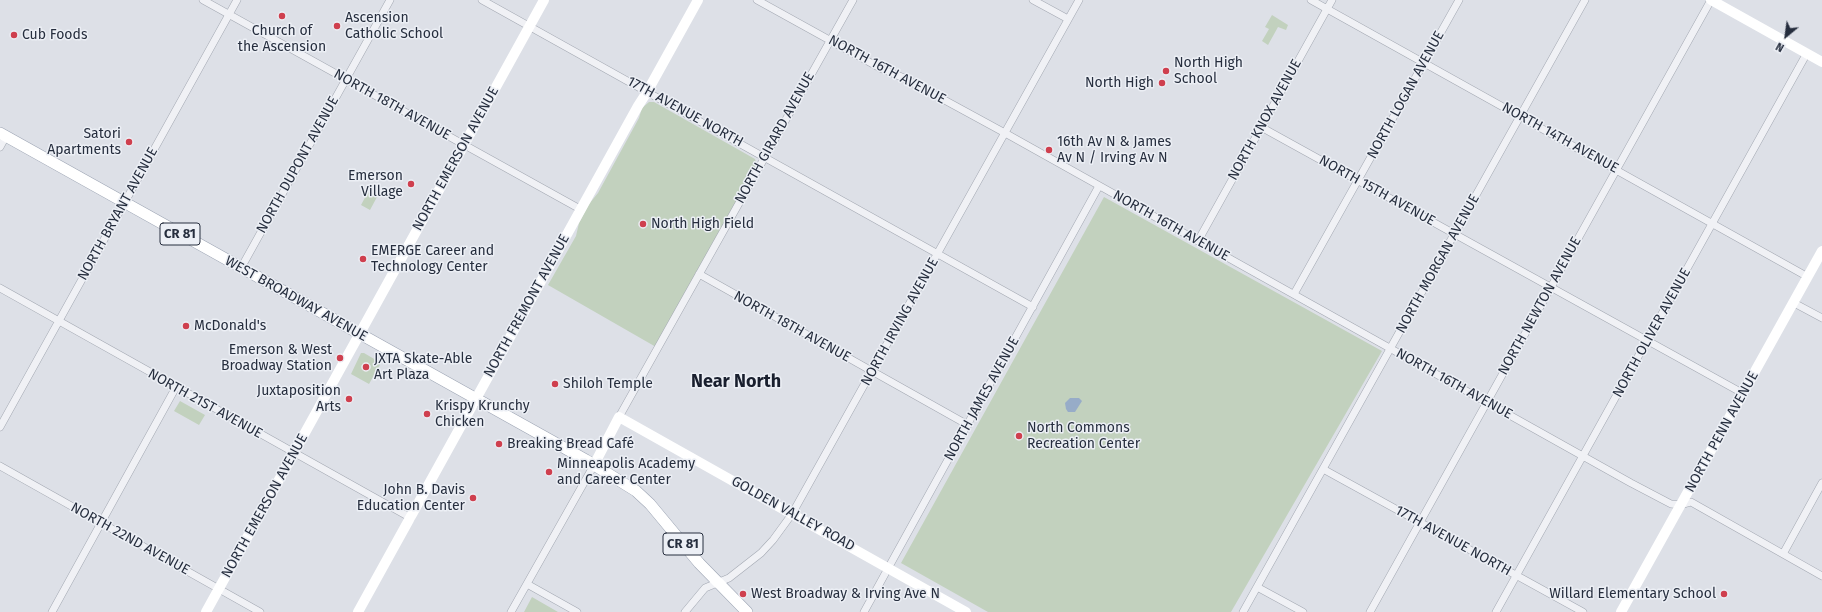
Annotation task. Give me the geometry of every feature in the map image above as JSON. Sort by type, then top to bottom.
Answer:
[{"type":"main road","name":"WEST BROADWAY AVENUE","points":[[3,134],[594,465],[636,491],[650,504],[718,584],[747,612]]},
{"type":"street","name":"NORTH 18TH AVENUE","points":[[203,0],[580,209]]},
{"type":"street","name":"NORTH BRYANT AVENUE","points":[[0,428],[237,0]]},
{"type":"street","name":"NORTH DUPONT AVENUE","points":[[241,268],[390,0]]},
{"type":"street","name":"17TH AVENUE NORTH","points":[[482,0],[1033,307]]},
{"type":"street","name":"NORTH EMERSON AVENUE","points":[[206,612],[463,144],[544,0]]},
{"type":"street","name":"NORTH FREMONT AVENUE","points":[[358,612],[580,209],[638,106],[648,92],[698,0]]},
{"type":"street","name":"NORTH 16TH AVENUE","points":[[757,0],[880,68],[904,78],[1005,133],[1391,348],[1486,403],[1671,504],[1681,505]]},
{"type":"street","name":"NORTH GIRARD AVENUE","points":[[512,612],[619,417],[853,0]]},
{"type":"street","points":[[1033,0],[1068,19]]},
{"type":"street","name":"NORTH IRVING AVENUE","points":[[685,612],[705,588],[718,584],[746,566],[761,553],[773,540],[792,514],[1079,0]]},
{"type":"street","name":"NORTH 14TH AVENUE","points":[[1311,0],[1808,277]]},
{"type":"street","name":"NORTH KNOX AVENUE","points":[[1198,241],[1332,0]]},
{"type":"street","name":"NORTH LOGAN AVENUE","points":[[1294,294],[1459,0]]},
{"type":"street","name":"NORTH MORGAN AVENUE","points":[[1243,612],[1585,0]]},
{"type":"street","points":[[1711,0],[1822,62]]},
{"type":"street","name":"NORTH NEWTON AVENUE","points":[[1370,612],[1711,0]]},
{"type":"street","name":"NORTH OLIVER AVENUE","points":[[1496,612],[1807,54]]},
{"type":"street","name":"NORTH 15TH AVENUE","points":[[1262,126],[1744,394]]},
{"type":"street","points":[[0,148],[3,134]]},
{"type":"street","name":"NORTH JAMES AVENUE","points":[[864,612],[1100,186]]},
{"type":"street","name":"NORTH PENN AVENUE","points":[[1621,612],[1744,394],[1822,251]]},
{"type":"street","name":"NORTH 18TH AVENUE","points":[[699,274],[968,425]]},
{"type":"street","name":"NORTH 21ST AVENUE","points":[[0,288],[410,518]]},
{"type":"street","points":[[1794,303],[1822,318]]},
{"type":"street","points":[[52,612],[176,387]]},
{"type":"street","name":"GOLDEN VALLEY ROAD","points":[[619,417],[966,612]]},
{"type":"street","name":"NORTH 22ND AVENUE","points":[[0,466],[260,612]]},
{"type":"street","name":"17TH AVENUE NORTH","points":[[1323,470],[1583,612]]},
{"type":"street","points":[[1783,554],[1822,483]]},
{"type":"street","points":[[1681,505],[1691,502],[1822,576]]},
{"type":"street","points":[[527,584],[577,612]]},
{"type":"street","points":[[1257,587],[1303,612]]},
{"type":"green space","points":[[1272,15],[1288,25],[1286,30],[1278,27],[1268,45],[1262,41],[1269,29],[1265,27]]},
{"type":"green space","points":[[649,102],[654,102],[755,159],[757,166],[656,347],[548,285],[576,236],[579,223],[589,204],[598,193],[639,118],[642,108]]},
{"type":"green space","points":[[368,192],[377,197],[370,210],[361,205]]},
{"type":"green space","points":[[1104,197],[1382,351],[1231,612],[988,612],[901,563]]},
{"type":"green space","name":"JXTA Skate-Able Art Plaza","points":[[361,353],[364,353],[381,363],[369,384],[351,374]]},
{"type":"green space","points":[[180,401],[205,415],[199,425],[174,411]]},
{"type":"green space","points":[[532,597],[558,612],[524,612]]},
{"type":"water","points":[[1070,398],[1079,398],[1082,401],[1075,412],[1068,412],[1066,409],[1065,403]]},
{"type":"place","name":"Church of the Ascension","points":[[282,16]]},
{"type":"place","name":"Ascension Catholic School","points":[[337,26]]},
{"type":"place","name":"Cub Foods","points":[[14,35]]},
{"type":"place","name":"North High School","points":[[1166,71]]},
{"type":"place","name":"North High","points":[[1162,83]]},
{"type":"place","name":"Satori Apartments","points":[[129,142]]},
{"type":"place","name":"16th Av N & James Av N / Irving Av N","points":[[1049,150]]},
{"type":"place","name":"Emerson Village","points":[[411,184]]},
{"type":"place","name":"North High Field","points":[[643,224]]},
{"type":"place","name":"EMERGE Career and Technology Center","points":[[363,259]]},
{"type":"place","name":"McDonald's","points":[[186,326]]},
{"type":"place","name":"Emerson & West Broadway Station","points":[[340,358]]},
{"type":"place","name":"JXTA Skate-Able Art Plaza","points":[[366,367]]},
{"type":"place","name":"Shiloh Temple","points":[[555,384]]},
{"type":"place","name":"Juxtaposition Arts","points":[[349,399]]},
{"type":"place","name":"Krispy Krunchy Chicken","points":[[427,414]]},
{"type":"place","name":"North Commons Recreation Center","points":[[1019,436]]},
{"type":"place","name":"Breaking Bread Café","points":[[499,444]]},
{"type":"place","name":"Minneapolis Academy and Career Center","points":[[549,472]]},
{"type":"place","name":"John B. Davis Education Center","points":[[473,498]]},
{"type":"place","name":"West Broadway & Irving Ave N","points":[[743,594]]},
{"type":"place","name":"Willard Elementary School","points":[[1724,594]]},
{"type":"district","name":"Near North","points":[[736,382]]}]
